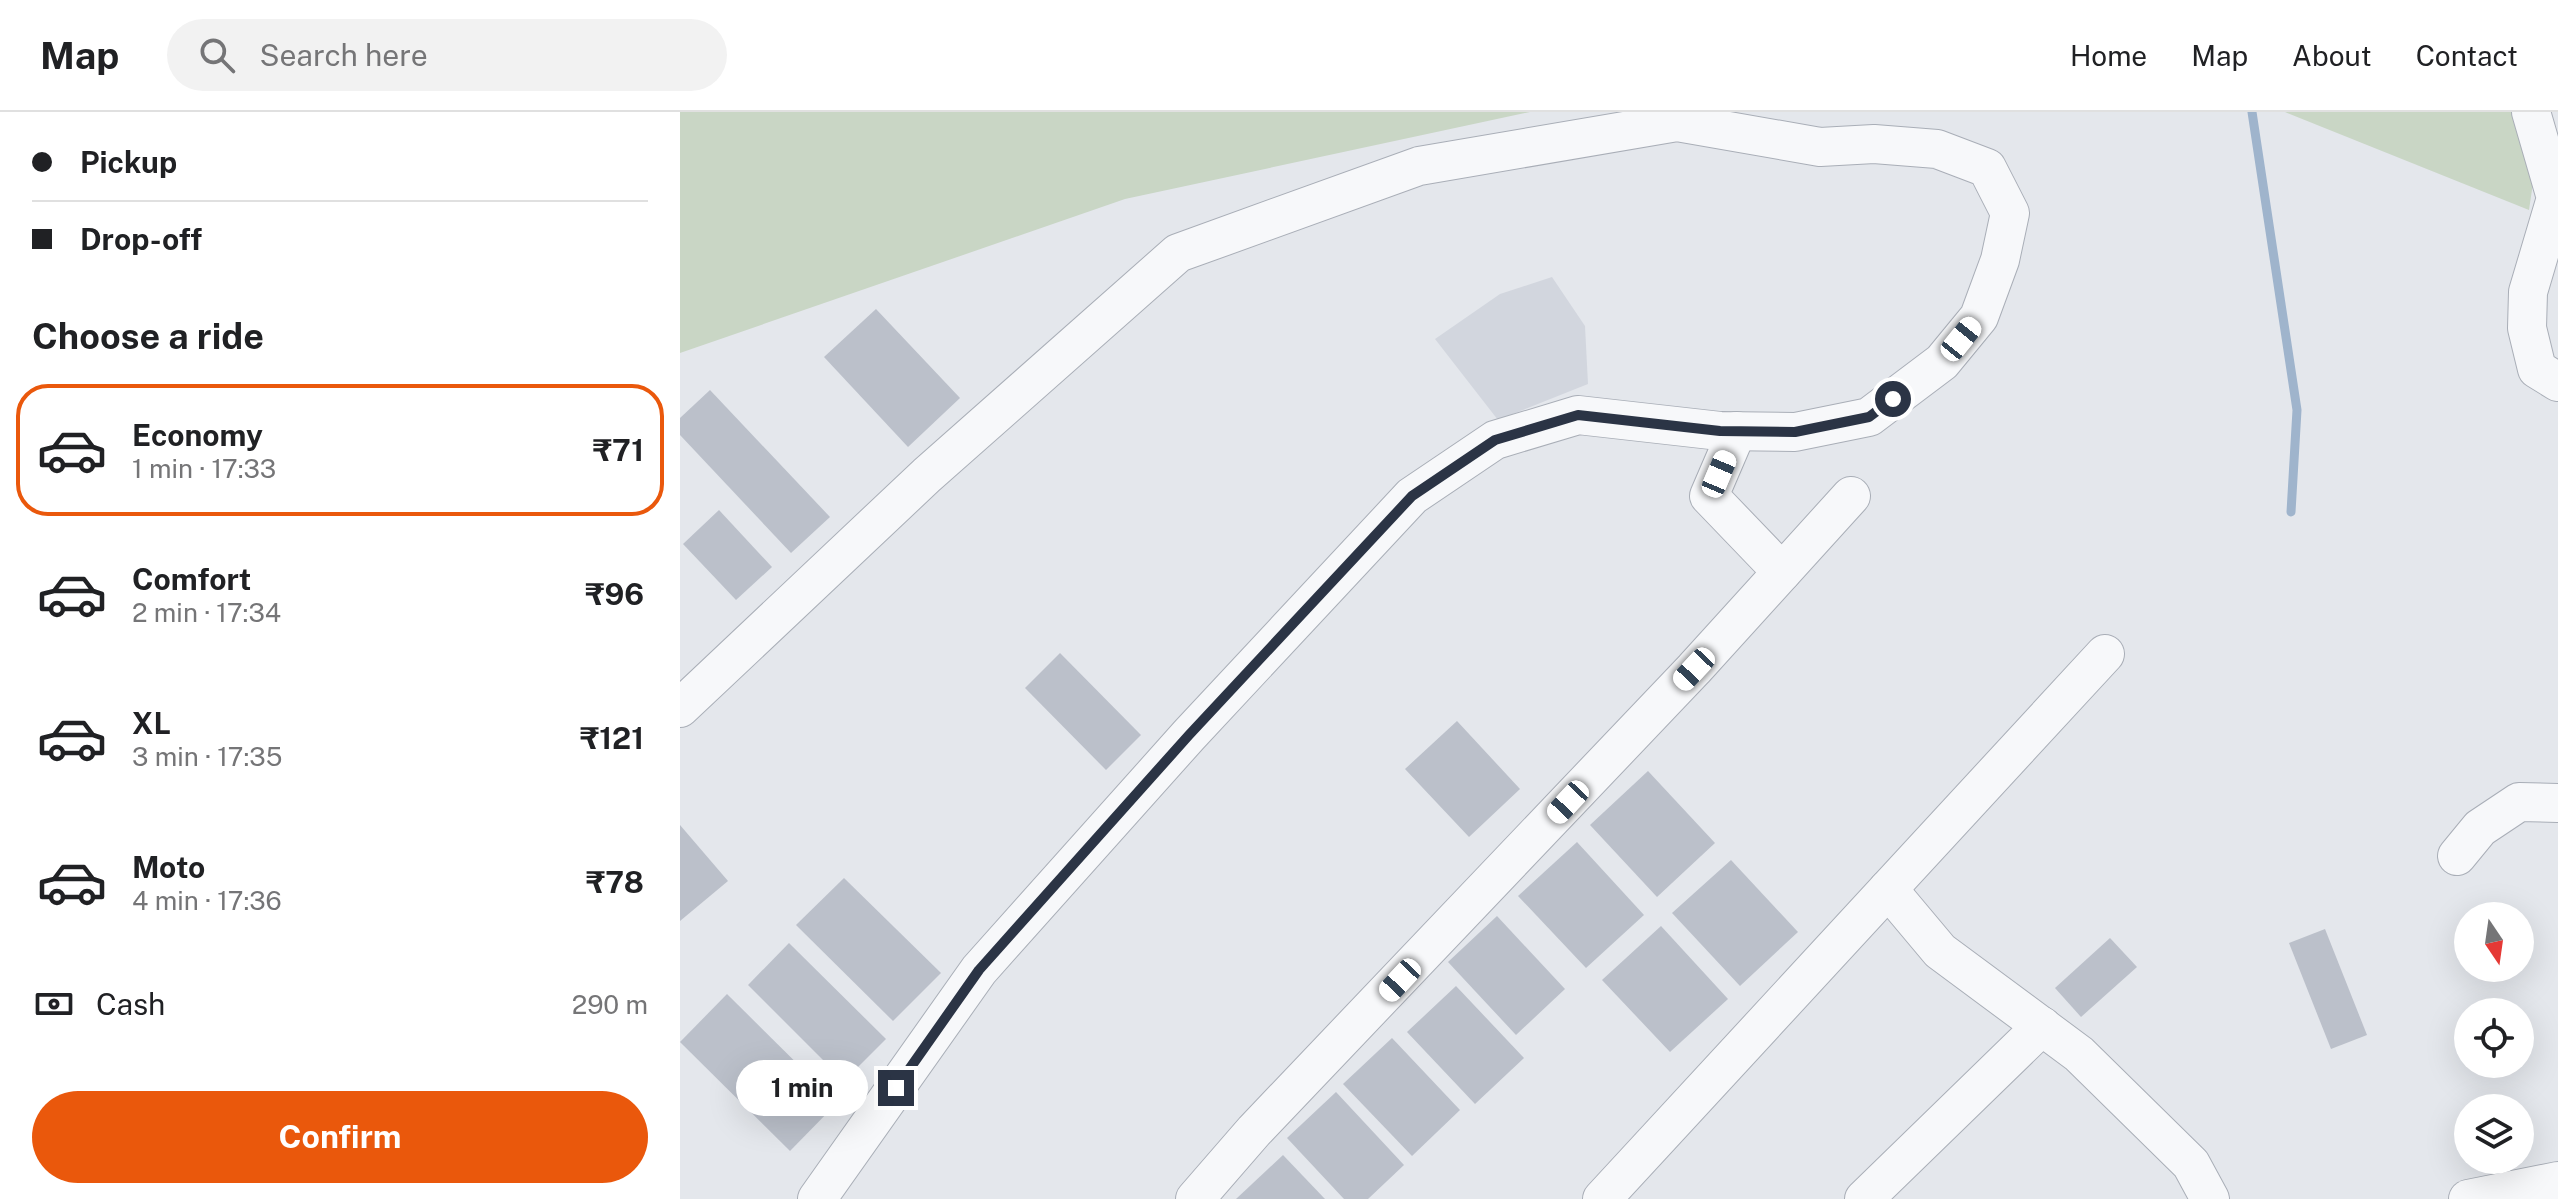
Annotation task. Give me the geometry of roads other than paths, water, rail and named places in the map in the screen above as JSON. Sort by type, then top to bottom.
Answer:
[{"type":"street","points":[[2531,112],[2556,198],[2528,292],[2527,328],[2537,369],[2558,382]]},
{"type":"street","points":[[680,708],[927,475],[1178,253],[1419,166],[1677,122],[1820,147],[1874,144],[1937,149],[1987,168],[2010,213],[2000,260],[1979,317],[1942,362],[1869,417],[1795,432],[1737,431],[1578,415],[1495,440],[1412,496],[1189,735],[979,970],[817,1199]]},
{"type":"street","points":[[1737,431],[1709,496],[1782,572]]},
{"type":"street","points":[[1195,1199],[1254,1131],[1673,692],[1851,496]]},
{"type":"street","points":[[1602,1199],[2105,654]]},
{"type":"street","points":[[2457,856],[2480,828],[2508,807],[2519,802],[2558,803]]},
{"type":"street","points":[[1888,889],[1940,951],[2079,1054],[2191,1164],[2210,1199]]},
{"type":"street","points":[[1864,1199],[2042,1026]]},
{"type":"street","points":[[2468,1199],[2558,1181]]},
{"type":"waterway","points":[[2252,112],[2297,410],[2291,512]]}]
